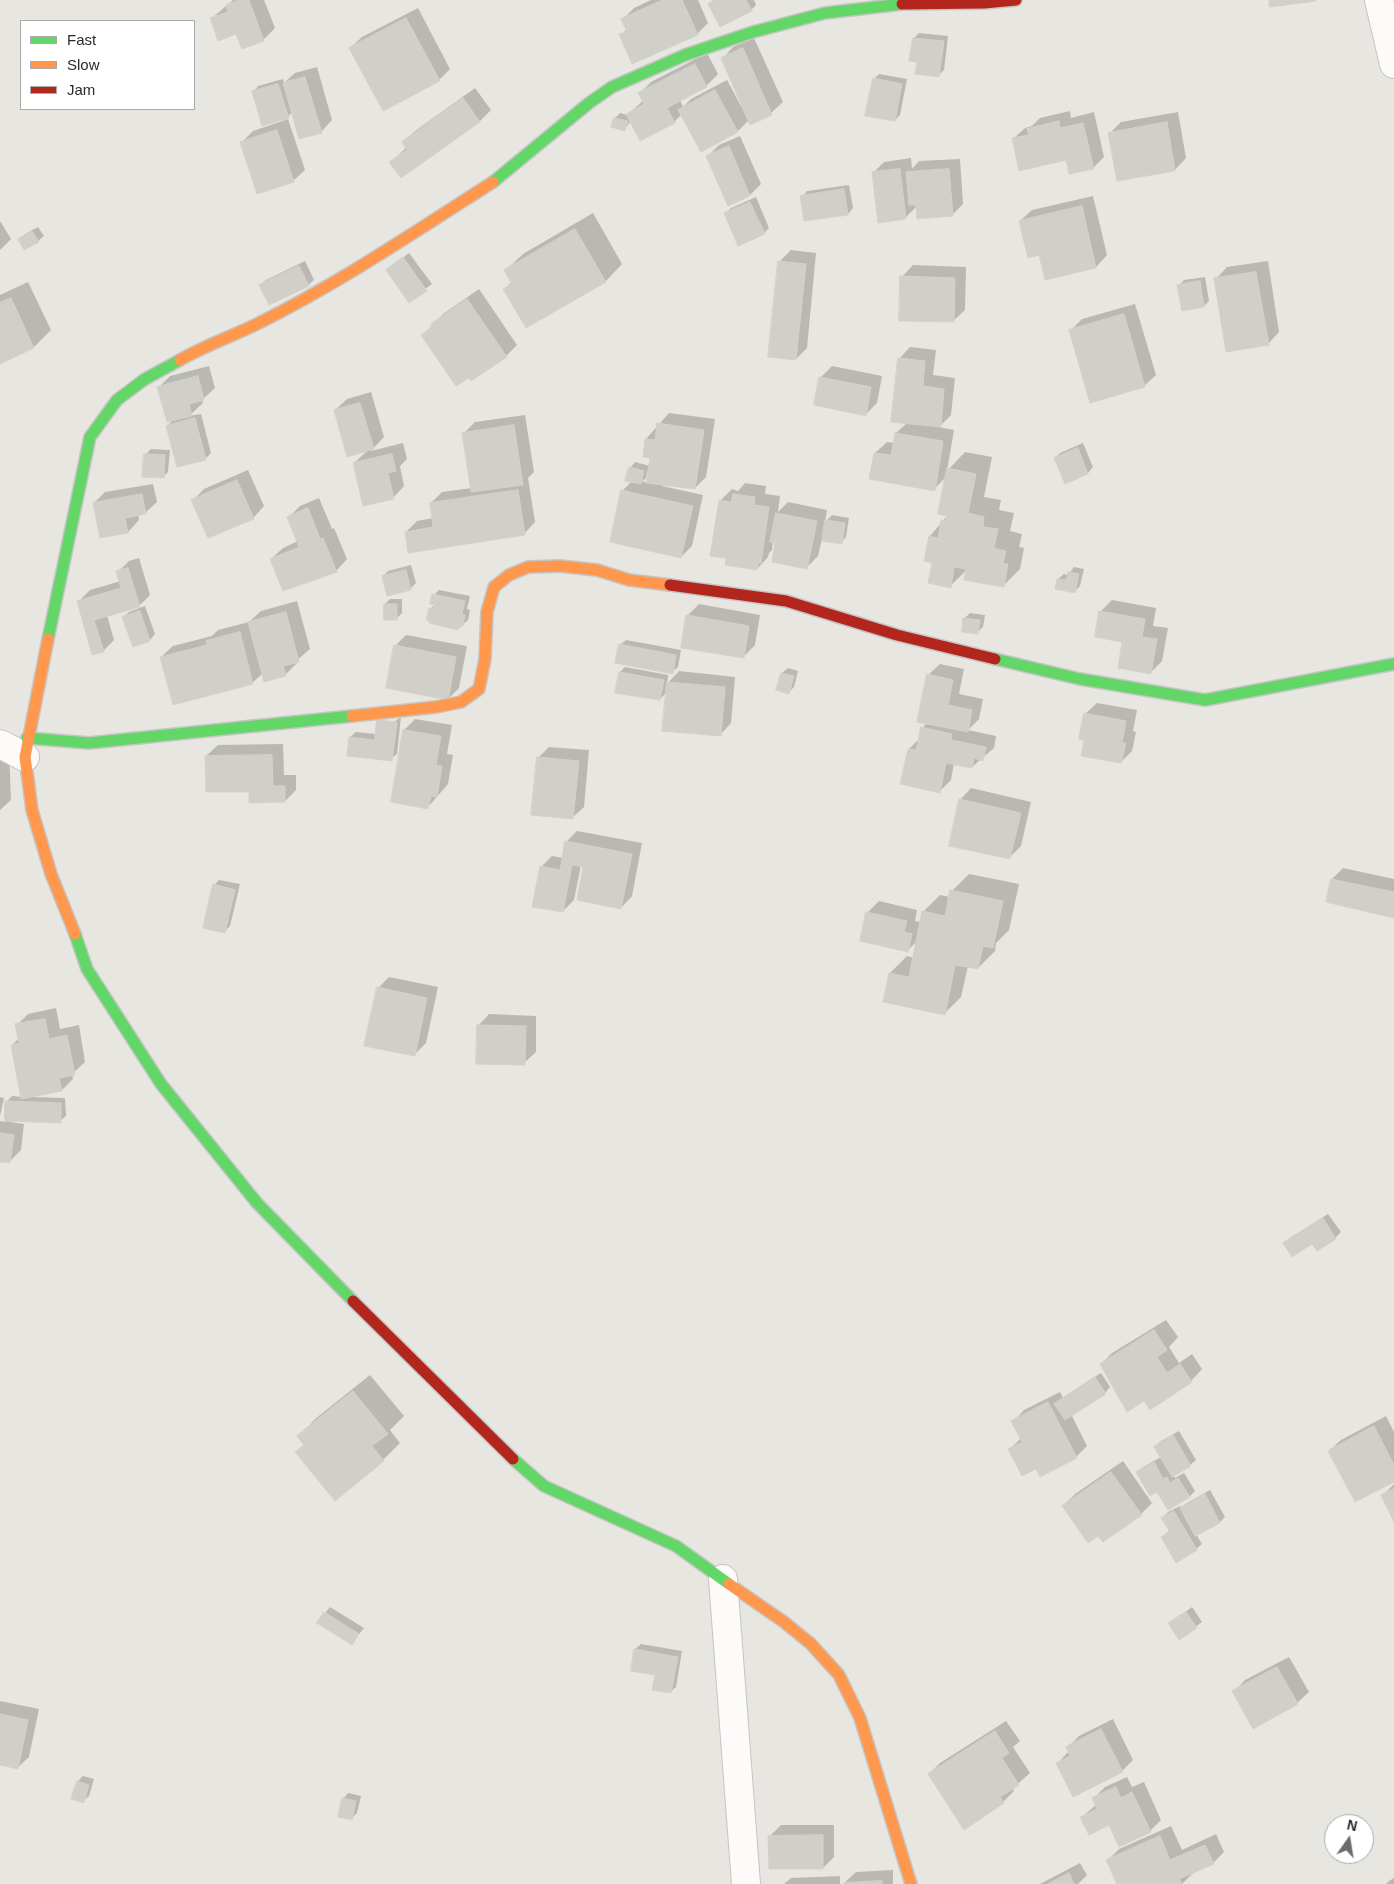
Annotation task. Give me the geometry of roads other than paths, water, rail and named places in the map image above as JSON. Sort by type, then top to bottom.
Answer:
[{"type":"street","points":[[911,1884],[860,1718],[839,1675],[811,1644],[784,1622],[676,1546],[544,1486],[498,1446],[454,1399],[257,1204],[161,1084],[87,969],[75,933],[51,874],[34,819],[26,747],[90,437],[116,400],[145,379],[196,350],[255,325],[380,256],[502,176],[589,103],[612,87],[685,55],[744,34],[825,13],[904,4],[984,3],[1016,0]]},
{"type":"street","points":[[1379,0],[1394,64]]},
{"type":"street","points":[[0,744],[26,747],[89,742],[190,731],[260,726],[354,714],[436,707],[461,702],[479,689],[485,659],[487,612],[494,587],[509,575],[528,567],[560,566],[597,570],[629,580],[786,601],[897,635],[1080,679],[1205,700],[1394,664]]},
{"type":"street","points":[[724,1579],[746,1884]]}]
